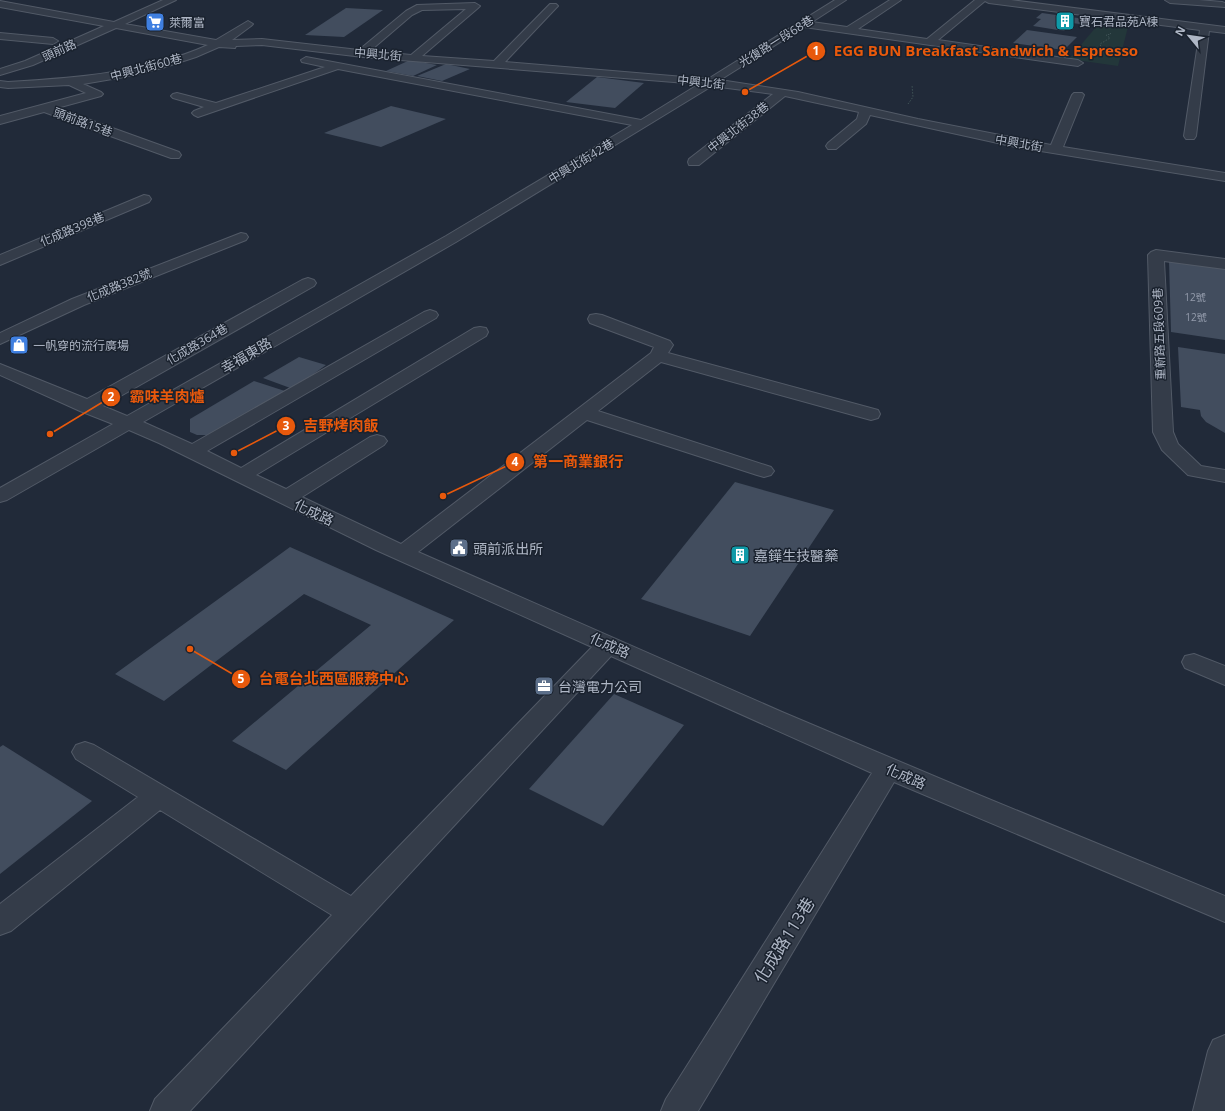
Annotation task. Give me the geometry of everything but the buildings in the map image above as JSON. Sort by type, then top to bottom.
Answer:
[{"type":"street","name":"頭前路","points":[[0,72],[30,63],[114,20],[171,0]]},
{"type":"street","name":"光復路一段68巷","points":[[710,82],[841,0]]},
{"type":"street","points":[[849,30],[896,0]]},
{"type":"street","points":[[929,42],[982,0]]},
{"type":"street","points":[[989,0],[1225,30],[1222,9],[1170,0]]},
{"type":"street","name":"中興北街","points":[[0,4],[98,21],[114,20],[218,44],[278,55]]},
{"type":"street","points":[[363,54],[363,52],[409,13],[420,7],[475,6],[413,58]]},
{"type":"street","points":[[496,65],[553,6]]},
{"type":"street","name":"頭前路","points":[[79,30],[98,21]]},
{"type":"street","points":[[218,44],[248,24]]},
{"type":"street","points":[[803,24],[1078,63]]},
{"type":"street","points":[[1190,136],[1205,27]]},
{"type":"street","name":"頭前路","points":[[0,36],[56,39],[33,49]]},
{"type":"street","name":"中興北街","points":[[218,44],[262,42],[363,54],[710,82],[782,93],[866,110],[918,123],[1056,149],[1225,177]]},
{"type":"street","name":"中興北街60巷","points":[[71,82],[105,78],[168,64],[218,44]]},
{"type":"street","points":[[0,63],[13,57]]},
{"type":"street","name":"中興北街","points":[[293,58],[643,124]]},
{"type":"street","points":[[198,113],[338,66]]},
{"type":"street","name":"頭前路15巷","points":[[0,84],[8,85],[71,82],[98,94],[45,108]]},
{"type":"street","name":"中興北街42巷","points":[[451,239],[710,82]]},
{"type":"street","name":"中興北街38巷","points":[[694,162],[782,93]]},
{"type":"street","points":[[1056,149],[1078,95]]},
{"type":"street","points":[[177,96],[217,107]]},
{"type":"street","points":[[0,120],[45,108]]},
{"type":"street","name":"頭前路15巷","points":[[45,108],[175,155]]},
{"type":"street","points":[[832,146],[862,121],[866,110]]},
{"type":"street","name":"化成路398巷","points":[[0,260],[144,199]]},
{"type":"street","name":"化成路382號","points":[[0,339],[78,302],[241,237]]},
{"type":"street","name":"幸福東路","points":[[0,496],[451,239]]},
{"type":"street","name":"重新路五段609巷","points":[[1225,264],[1156,255],[1164,432],[1169,446],[1195,471],[1225,492]]},
{"type":"street","name":"化成路364巷","points":[[87,406],[308,283]]},
{"type":"street","points":[[192,452],[430,316]]},
{"type":"street","points":[[403,553],[658,356],[664,345],[596,319]]},
{"type":"street","points":[[241,476],[480,332]]},
{"type":"street","points":[[658,356],[871,414]]},
{"type":"street","name":"化成路","points":[[0,369],[192,452],[403,553],[774,719],[969,803],[1225,909]]},
{"type":"street","points":[[585,413],[764,471]]},
{"type":"street","points":[[286,498],[378,441]]},
{"type":"street","points":[[1195,471],[1225,476]]},
{"type":"street","points":[[167,1111],[608,645]]},
{"type":"street","points":[[1194,662],[1225,676]]},
{"type":"street","points":[[85,752],[354,913]]},
{"type":"street","name":"化成路113巷","points":[[678,1111],[889,768]]},
{"type":"street","points":[[0,922],[158,796]]},
{"type":"street","points":[[1210,1111],[1225,1051]]},
{"type":"path","points":[[1078,63],[1093,58],[1091,54],[1106,49],[1101,47],[1100,44],[1110,38],[1106,35],[1111,34],[1108,32]]},
{"type":"green space","points":[[1102,20],[1129,23],[1118,66],[1069,59]]},
{"type":"place","name":"寶石君品苑A棟","points":[[1065,21]]},
{"type":"place","name":"萊爾富","points":[[155,22]]},
{"type":"place","name":"EGG BUN Breakfast Sandwich & Espresso","points":[[745,92]]},
{"type":"place","name":"一帆穿的流行廣場","points":[[19,345]]},
{"type":"place","name":"霸味羊肉爐","points":[[50,434]]},
{"type":"place","name":"吉野烤肉飯","points":[[234,453]]},
{"type":"place","name":"第一商業銀行","points":[[443,496]]},
{"type":"place","name":"頭前派出所","points":[[459,548]]},
{"type":"place","name":"嘉鏵生技醫藥","points":[[740,555]]},
{"type":"place","name":"台電台北西區服務中心","points":[[190,649]]},
{"type":"place","name":"台灣電力公司","points":[[544,686]]}]
